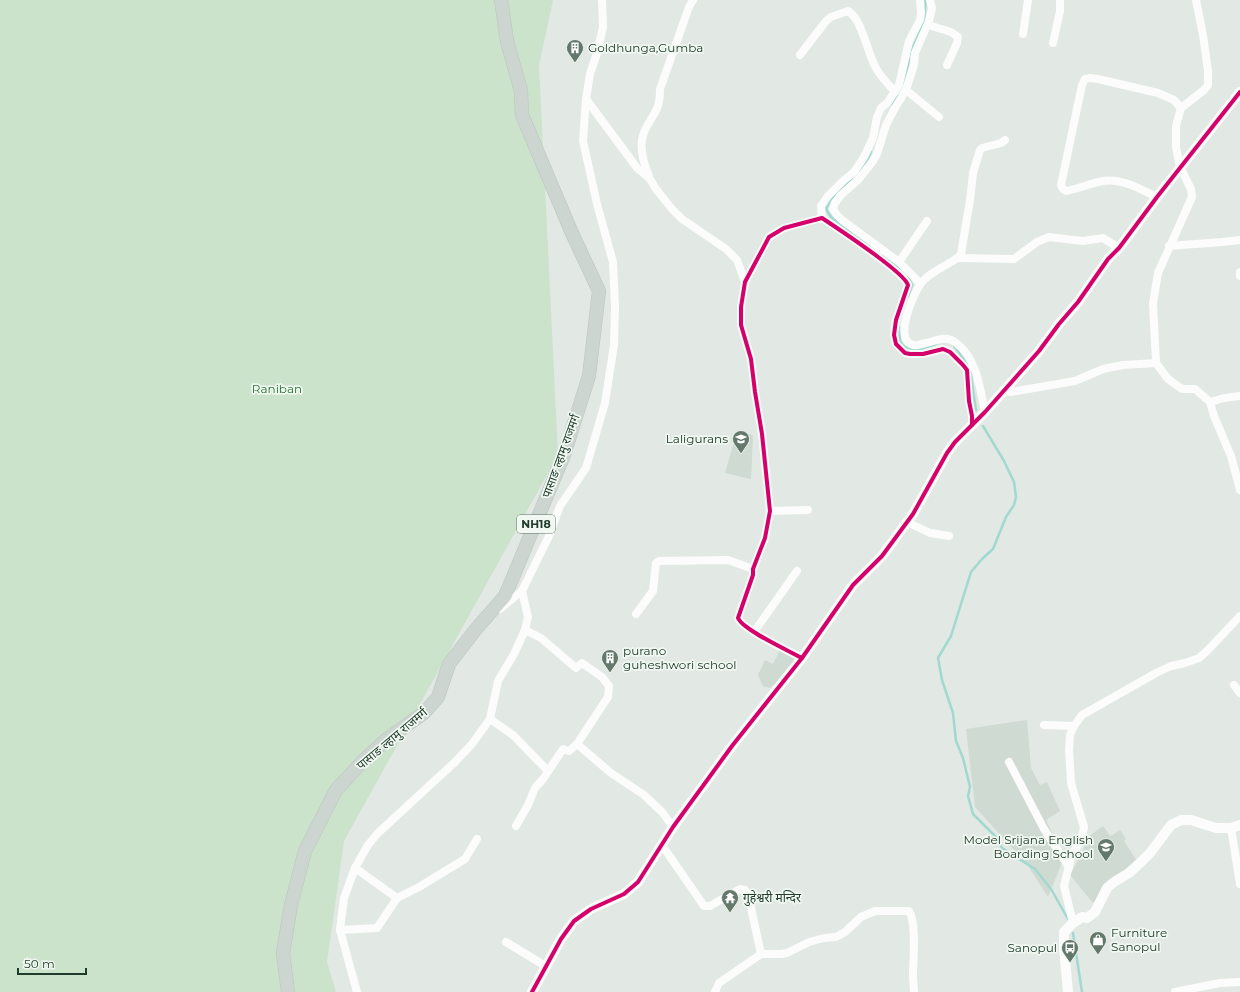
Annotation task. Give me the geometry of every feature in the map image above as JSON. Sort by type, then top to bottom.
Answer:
[{"type":"main road","name":"पासाङ ल्हामु राजमर्ग","points":[[288,992],[285,979],[283,952],[291,905],[308,844],[336,790],[364,760],[386,740],[425,712],[438,697],[448,664],[505,596],[564,455],[589,376],[599,291],[571,231],[522,115],[521,91],[507,41],[501,0]]},
{"type":"street","points":[[476,629],[522,591],[548,538],[560,506],[586,468],[605,403],[614,345],[615,307],[613,262],[597,204],[583,141],[586,98],[590,74],[603,27],[602,0]]},
{"type":"street","points":[[693,0],[689,7],[660,89],[660,100],[657,110],[644,131],[642,146],[644,164],[650,179],[662,198],[682,219],[726,248],[737,260],[745,282]]},
{"type":"street","points":[[920,0],[921,13],[925,21],[951,32],[958,37],[957,43],[947,65]]},
{"type":"street","points":[[930,0],[932,8],[925,21],[909,42],[899,85],[888,102],[881,108],[877,117],[873,138],[864,157],[854,172],[828,196],[821,206],[822,218],[892,268],[907,282],[906,290],[896,320],[894,335],[896,344],[905,353],[923,354],[943,349],[950,352],[957,358],[967,370],[972,425]]},
{"type":"street","points":[[1023,34],[1028,0]]},
{"type":"street","points":[[1053,43],[1060,11],[1060,0]]},
{"type":"street","points":[[1196,0],[1203,35],[1208,71],[1208,85],[1204,90],[1181,108],[1176,126],[1176,147],[1180,167],[1191,189],[1192,197],[1169,246],[1158,274],[1153,303],[1156,363],[1168,379],[1182,388],[1194,389],[1210,402],[1214,416],[1231,456],[1240,490]]},
{"type":"street","points":[[800,55],[826,20],[848,11],[851,12],[858,21],[876,69],[895,92]]},
{"type":"street","points":[[920,283],[899,262],[842,220],[833,209],[835,203],[841,195],[848,187],[858,180],[877,154],[886,124],[906,90],[925,21]]},
{"type":"street","points":[[1157,197],[1121,182],[1108,180],[1077,190],[1066,191],[1063,189],[1061,185],[1082,85],[1085,79],[1090,78],[1150,92],[1174,100],[1181,108]]},
{"type":"street","points":[[906,90],[939,117]]},
{"type":"street","points":[[532,992],[561,939],[574,921],[591,909],[624,894],[638,882],[673,827],[732,746],[802,658],[853,585],[882,556],[913,514],[947,453],[955,442],[985,412],[1039,351],[1180,167],[1240,92]]},
{"type":"street","points":[[586,98],[637,168],[650,179]]},
{"type":"street","points":[[958,258],[961,254],[973,173],[980,150],[982,148],[1001,143],[1005,140]]},
{"type":"street","points":[[802,658],[754,632],[739,622],[738,618],[753,575],[753,569],[765,538],[770,511],[762,434],[751,359],[741,325],[741,307],[745,282],[769,237],[784,228],[822,218]]},
{"type":"street","points":[[899,262],[927,221]]},
{"type":"street","points":[[985,412],[973,363],[962,348],[950,339],[943,338],[915,346],[911,345],[904,337],[903,330],[908,313],[920,283],[944,265],[958,258],[1014,259],[1037,242],[1049,237],[1083,241],[1103,238],[1119,248]]},
{"type":"street","points":[[1169,246],[1240,240]]},
{"type":"street","points":[[1005,390],[1011,392],[1075,381],[1103,369],[1123,365],[1156,363]]},
{"type":"street","points":[[1210,402],[1240,396]]},
{"type":"street","points":[[770,511],[808,510]]},
{"type":"street","points":[[907,522],[930,533],[949,536]]},
{"type":"street","points":[[636,614],[653,591],[656,563],[659,560],[728,560],[753,569]]},
{"type":"street","points":[[754,632],[797,571]]},
{"type":"street","points":[[357,992],[340,930],[344,898],[355,868],[368,845],[378,833],[455,762],[472,744],[490,719],[498,680],[514,654],[525,630],[528,617],[522,591]]},
{"type":"street","points":[[1073,923],[1064,886],[1072,854],[1081,841],[1084,828],[1071,783],[1069,750],[1070,735],[1074,726],[1082,715],[1156,673],[1171,666],[1199,658],[1240,616]]},
{"type":"street","points":[[516,826],[528,805],[535,788],[543,779],[562,749],[570,751],[577,744],[608,698],[609,686],[602,677],[582,663],[576,668],[541,638],[525,630]]},
{"type":"street","points":[[1234,686],[1240,693]]},
{"type":"street","points":[[490,719],[513,735],[548,771]]},
{"type":"street","points":[[1044,725],[1074,726]]},
{"type":"street","points":[[577,744],[611,773],[644,795],[662,812],[673,827]]},
{"type":"street","points":[[1008,762],[1044,829],[1069,867]]},
{"type":"street","points":[[1068,992],[1064,934],[1073,923],[1082,917],[1087,918],[1095,912],[1107,888],[1129,873],[1141,862],[1150,853],[1171,825],[1181,820],[1191,820],[1216,828],[1236,827],[1240,884]]},
{"type":"street","points":[[340,930],[378,928],[381,921],[397,898],[419,887],[465,859],[477,838]]},
{"type":"street","points":[[662,845],[703,905],[710,906],[738,889],[743,889],[748,892],[761,954]]},
{"type":"street","points":[[355,868],[397,898]]},
{"type":"street","points":[[715,992],[719,983],[761,954],[787,953],[809,942],[824,938],[836,937],[845,932],[861,916],[875,911],[909,911],[911,914],[914,934],[914,992]]},
{"type":"street","points":[[506,942],[547,967]]},
{"type":"street","points":[[1176,992],[1220,983],[1240,982]]},
{"type":"shaded area","name":"Laligurans","points":[[737,432],[753,435],[751,479],[725,473]]},
{"type":"shaded area","points":[[781,648],[796,658],[786,674],[770,688],[763,686],[758,675],[765,660],[773,664]]},
{"type":"shaded area","points":[[1027,720],[1031,768],[1040,785],[1047,782],[1060,811],[1046,820],[1064,858],[1048,897],[1026,863],[975,807],[966,729]]},
{"type":"shaded area","name":"Model Srijana English Boarding School","points":[[1103,826],[1110,836],[1120,830],[1126,839],[1124,841],[1137,861],[1109,880],[1098,899],[1093,903],[1070,875],[1082,853],[1085,839]]},
{"type":"green space","name":"Raniban","points":[[0,0],[553,0],[539,65],[558,455],[344,841],[327,962],[336,992],[0,992]]},
{"type":"waterway","points":[[910,54],[919,34],[925,15],[925,0]]},
{"type":"waterway","points":[[902,85],[909,59]]},
{"type":"waterway","points":[[891,104],[895,100],[898,93]]},
{"type":"waterway","points":[[859,171],[865,165],[871,152]]},
{"type":"waterway","points":[[852,178],[831,199],[826,209],[831,217],[870,246]]},
{"type":"waterway","points":[[883,256],[900,269]]},
{"type":"waterway","points":[[908,276],[912,285],[908,297]]},
{"type":"waterway","points":[[899,327],[900,341],[903,346],[912,349],[920,349],[936,344]]},
{"type":"waterway","points":[[954,346],[971,369],[976,410]]},
{"type":"waterway","points":[[983,426],[1004,461],[1014,482],[1016,497],[1014,505],[1006,517],[993,549],[971,572],[951,636],[938,658],[942,680],[953,713],[956,741],[963,758],[970,787],[968,796],[973,814],[995,836],[1002,848],[1035,869],[1051,889],[1068,919]]},
{"type":"waterway","points":[[1073,933],[1082,992]]},
{"type":"cycle path","points":[[532,992],[561,939],[574,921],[591,909],[624,894],[638,882],[673,827],[732,746],[802,658],[853,585],[882,556],[913,514],[947,453],[955,442],[985,412],[1039,351],[1078,302],[1108,259],[1119,248],[1157,197],[1240,92]]},
{"type":"cycle path","points":[[802,658],[757,634],[742,623],[738,618],[753,575],[753,569],[765,538],[770,511],[762,434],[751,359],[741,325],[741,307],[745,282],[769,237],[784,228],[822,218],[869,250],[895,270],[908,285],[896,320],[894,335],[896,344],[905,353],[910,354],[923,354],[943,349],[950,352],[963,365],[967,370],[972,425]]},
{"type":"place","name":"Goldhunga,Gumba","points":[[575,63]]},
{"type":"place","name":"Laligurans","points":[[741,454]]},
{"type":"place","name":"purano guheshwori school","points":[[610,673]]},
{"type":"place","name":"Model Srijana English Boarding School","points":[[1106,862]]},
{"type":"place","name":"गुहेश्वरी मन्दिर","points":[[730,913]]},
{"type":"place","name":"Furniture Sanopul","points":[[1098,955]]},
{"type":"place","name":"Sanopul","points":[[1070,963]]}]
